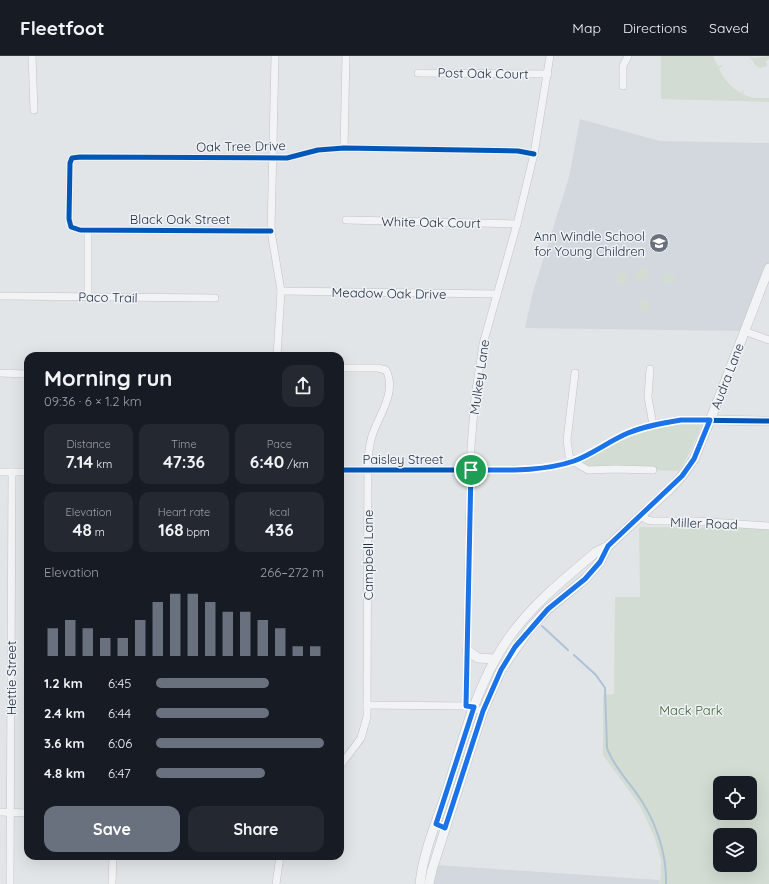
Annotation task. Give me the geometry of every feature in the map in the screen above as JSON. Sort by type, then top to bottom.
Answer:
[{"type":"street","points":[[32,56],[34,110]]},
{"type":"street","points":[[275,56],[274,158],[271,231],[281,291],[277,352]]},
{"type":"street","points":[[344,148],[346,56]]},
{"type":"street","name":"Mulkey Lane","points":[[470,707],[467,650],[471,470],[475,397],[478,372],[482,344],[517,224],[534,154],[550,56]]},
{"type":"street","points":[[623,86],[623,66],[628,56]]},
{"type":"street","name":"Post Oak Court","points":[[418,73],[548,74]]},
{"type":"street","name":"Oak Tree Drive","points":[[70,163],[72,158],[80,157],[287,158],[318,150],[344,148],[518,151],[534,154]]},
{"type":"street","name":"Black Oak Street","points":[[70,163],[69,219],[71,227],[88,230],[271,231]]},
{"type":"street","name":"White Oak Court","points":[[346,220],[517,224]]},
{"type":"street","points":[[88,230],[88,296]]},
{"type":"street","name":"Audra Lane","points":[[420,884],[424,857],[436,824],[470,707],[495,658],[513,632],[555,587],[596,552],[608,546],[670,489],[686,471],[694,459],[710,420],[769,268]]},
{"type":"street","name":"Meadow Oak Drive","points":[[281,291],[497,294]]},
{"type":"street","name":"Paco Trail","points":[[0,296],[215,298]]},
{"type":"street","points":[[744,331],[769,340]]},
{"type":"street","name":"Campbell Lane","points":[[344,368],[386,370],[390,383],[389,395],[371,441],[368,470],[367,717],[361,738],[344,761]]},
{"type":"street","points":[[650,369],[648,397],[653,425]]},
{"type":"street","points":[[575,372],[567,440],[569,455],[572,461],[588,470],[652,470]]},
{"type":"street","points":[[0,373],[24,374]]},
{"type":"street","name":"Paisley Street","points":[[344,470],[471,470],[540,468],[572,461],[628,433],[653,425],[681,420],[769,421]]},
{"type":"street","points":[[0,472],[24,472]]},
{"type":"street","name":"Hettie Street","points":[[10,884],[12,472]]},
{"type":"street","name":"Miller Road","points":[[641,515],[648,521],[702,521],[769,526]]},
{"type":"street","name":"Audra Lane","points":[[429,884],[445,828],[483,711],[501,670],[515,647],[531,627],[564,596],[585,579],[600,562],[608,546]]},
{"type":"street","points":[[555,587],[564,596]]},
{"type":"street","points":[[467,650],[478,658],[495,658]]},
{"type":"street","points":[[367,705],[470,707],[483,711]]},
{"type":"street","points":[[0,812],[24,813]]},
{"type":"street","points":[[436,824],[445,828]]},
{"type":"street","points":[[112,884],[113,860]]},
{"type":"street","points":[[276,884],[279,860]]},
{"type":"shaded area","name":"Ann Windle School for Young Children","points":[[580,119],[660,141],[769,143],[769,268],[744,331],[525,328],[533,292],[569,177]]},
{"type":"shaded area","points":[[423,864],[659,880],[659,884],[420,884]]},
{"type":"green space","points":[[661,56],[713,56],[718,66],[723,65],[719,69],[734,88],[741,93],[744,89],[743,94],[753,98],[769,98],[769,102],[661,99]]},
{"type":"green space","points":[[749,56],[753,58],[769,56],[769,59],[766,61],[767,66],[761,68],[756,66]]},
{"type":"green space","points":[[644,267],[649,274],[647,280],[643,281],[634,279],[634,274]]},
{"type":"green space","points":[[620,272],[624,272],[628,278],[624,284],[620,284],[616,280],[616,276]]},
{"type":"green space","points":[[664,273],[675,275],[675,281],[672,283],[663,283],[661,280]]},
{"type":"green space","points":[[642,300],[646,300],[650,306],[646,312],[642,312],[638,308],[638,304]]},
{"type":"green space","points":[[704,420],[690,452],[679,471],[616,469],[588,470],[577,459],[653,425]]},
{"type":"green space","name":"Mack Park","points":[[639,527],[769,528],[769,884],[659,884],[661,877],[661,860],[654,836],[640,806],[603,755],[603,695],[614,694],[615,597],[640,597]]},
{"type":"waterway","points":[[542,626],[568,650]]},
{"type":"waterway","points":[[574,655],[596,675],[605,688],[607,748],[616,766],[637,794],[654,825],[662,848],[666,872],[666,884]]},
{"type":"cycle path","points":[[271,231],[80,230],[71,227],[69,219],[70,163],[72,158],[80,157],[287,158],[318,150],[344,148],[518,151],[534,154]]},
{"type":"cycle path","points":[[344,470],[511,470],[549,467],[577,459],[628,433],[653,425],[681,420],[769,421]]},
{"type":"place","name":"Ann Windle School for Young Children","points":[[659,243]]},
{"type":"route","points":[[681,420],[710,420],[694,459],[682,476],[660,499],[608,546],[600,562],[585,579],[548,609],[515,647],[501,670],[483,711],[466,769],[445,828],[436,824],[474,707],[466,706],[471,470],[511,470],[549,467],[577,459],[628,433],[653,425],[681,420]]}]
